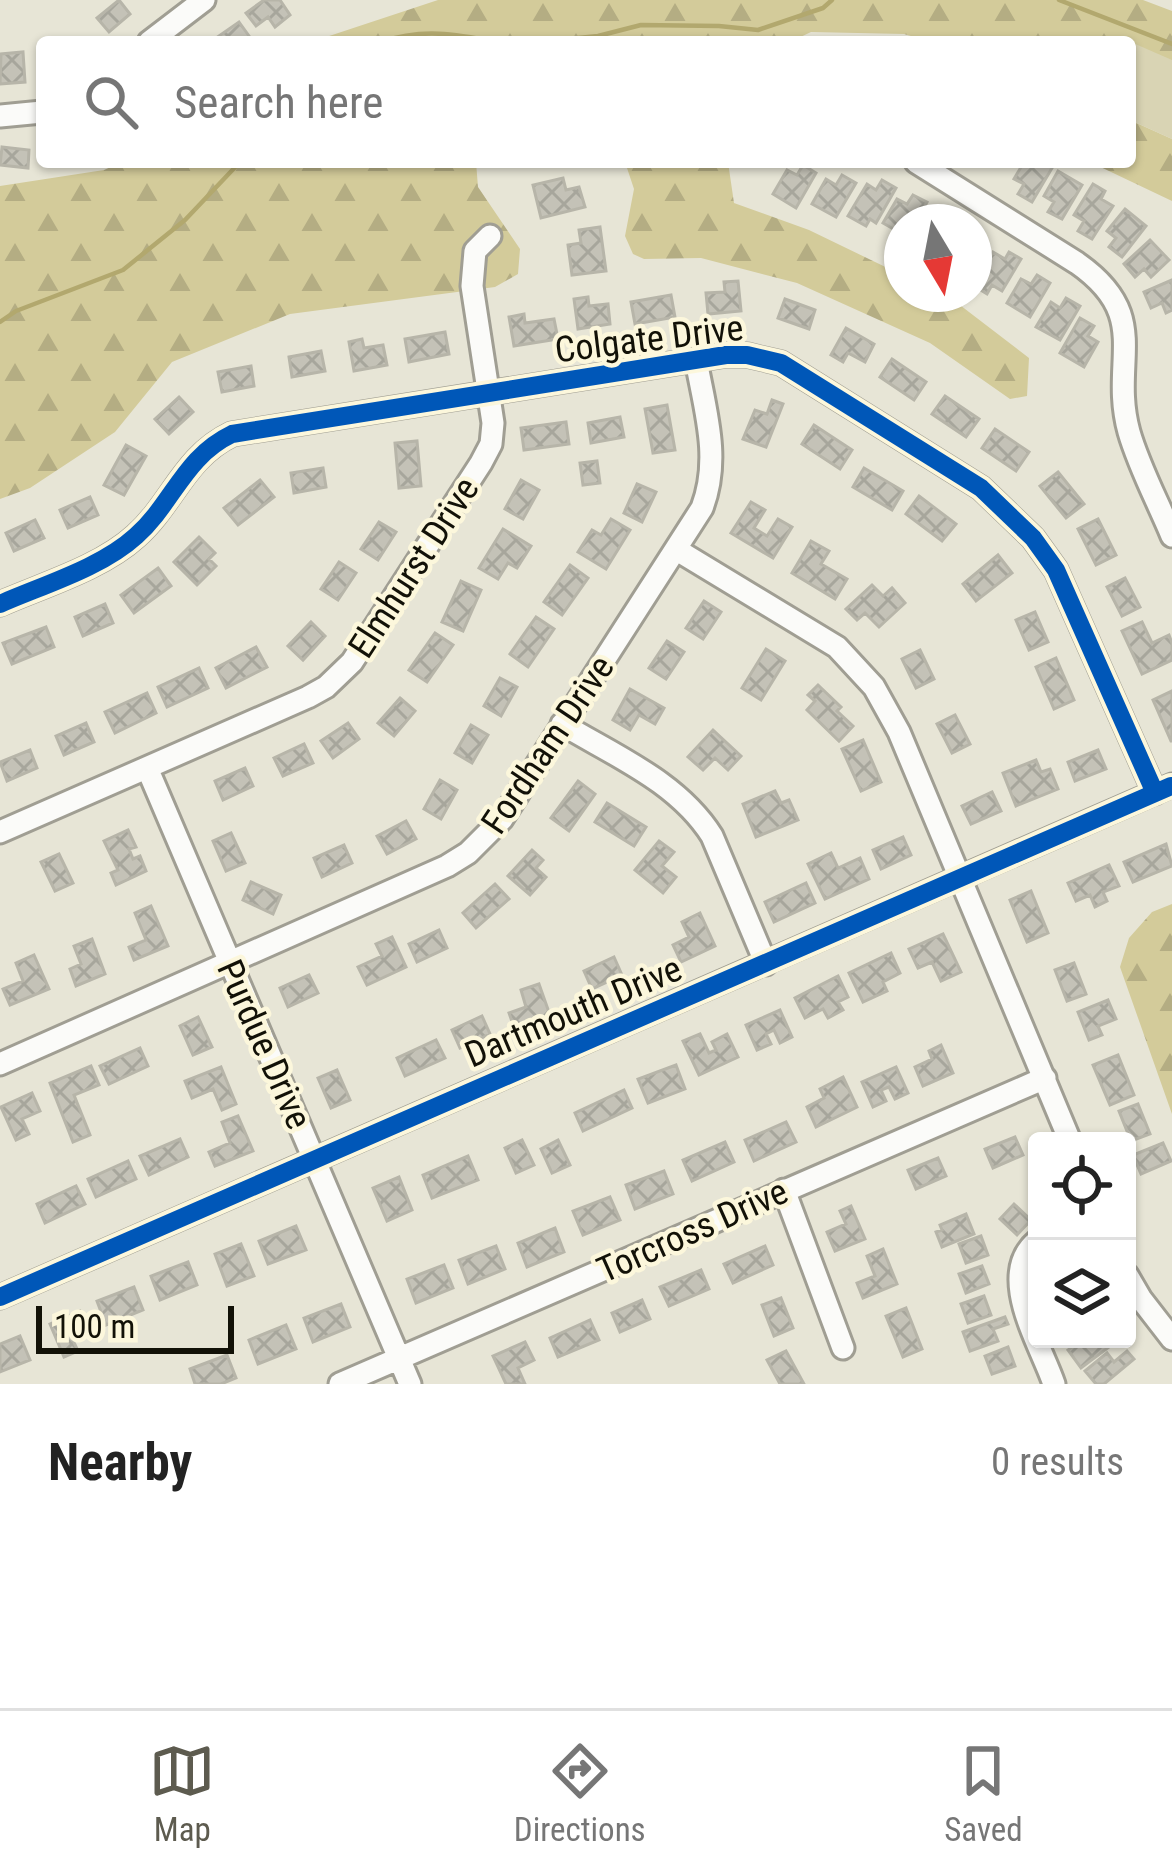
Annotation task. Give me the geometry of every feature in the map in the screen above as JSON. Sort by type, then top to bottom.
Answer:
[{"type":"street","points":[[157,36],[204,0]]},
{"type":"street","points":[[0,116],[36,113]]},
{"type":"street","points":[[926,168],[1077,263],[1109,292],[1119,309],[1126,340],[1124,399],[1130,435],[1172,536]]},
{"type":"street","name":"Elmhurst Drive","points":[[0,832],[308,698],[352,662],[481,463],[493,432],[472,286],[475,251],[490,236]]},
{"type":"street","name":"Colgate Drive","points":[[0,604],[101,560],[132,540],[193,462],[232,434],[747,355],[781,362],[981,488],[1009,512],[1056,570],[1163,789]]},
{"type":"street","name":"Fordham Drive","points":[[0,1064],[468,854],[502,819],[701,508],[711,476],[712,446],[696,360]]},
{"type":"street","points":[[677,550],[820,635],[856,666],[887,707],[1066,1132]]},
{"type":"street","points":[[562,724],[668,788],[700,818],[766,964]]},
{"type":"street","name":"Purdue Drive","points":[[148,770],[410,1384]]},
{"type":"street","name":"Dartmouth Drive","points":[[0,1297],[1163,789]]},
{"type":"street","name":"Torcross Drive","points":[[340,1384],[1045,1078]]},
{"type":"street","points":[[784,1190],[843,1348]]},
{"type":"street","points":[[1028,1251],[1021,1259],[1019,1292],[1028,1314]]},
{"type":"street","points":[[1136,1290],[1172,1339]]},
{"type":"street","points":[[1041,1348],[1055,1382]]},
{"type":"green space","points":[[438,0],[1143,0],[1172,11],[1172,67],[1136,58],[1136,36],[811,32],[803,36],[329,36]]},
{"type":"green space","points":[[1136,123],[1172,139],[1172,201],[1103,168],[1136,168]]},
{"type":"green space","points":[[476,168],[478,187],[520,249],[518,274],[495,287],[290,314],[172,362],[115,432],[30,488],[0,499],[0,186],[104,170]]},
{"type":"green space","points":[[627,168],[729,168],[734,203],[809,230],[884,266],[884,312],[969,312],[1029,358],[1027,396],[1010,399],[930,343],[797,283],[701,258],[644,259],[633,254],[625,236],[634,189]]},
{"type":"green space","points":[[1172,904],[1172,1114],[1120,967],[1129,938],[1152,912]]},
{"type":"shaded area","points":[[1136,44],[1172,60],[1172,139],[1136,123]]},
{"type":"building","points":[[119,0],[130,14],[109,32],[97,18]]},
{"type":"building","points":[[264,0],[280,0],[290,15],[275,27],[268,17],[256,26],[246,13]]},
{"type":"building","points":[[239,22],[249,36],[219,36]]},
{"type":"building","points":[[23,52],[25,82],[0,84],[1,54]]},
{"type":"building","points":[[2,147],[29,150],[28,168],[0,165]]},
{"type":"building","points":[[801,168],[816,173],[796,208],[773,194],[787,170],[797,175]]},
{"type":"building","points":[[1020,168],[1052,168],[1032,202],[1018,194],[1024,184],[1014,179]]},
{"type":"building","points":[[1058,171],[1082,185],[1062,219],[1048,212],[1054,202],[1044,196]]},
{"type":"building","points":[[842,175],[856,183],[836,217],[812,204],[826,179],[836,185]]},
{"type":"building","points":[[563,178],[566,190],[579,187],[585,207],[541,218],[533,185]]},
{"type":"building","points":[[882,180],[896,188],[876,223],[870,219],[866,226],[848,216],[867,184],[876,190]]},
{"type":"building","points":[[1093,184],[1105,191],[1101,199],[1113,206],[1092,239],[1078,231],[1084,221],[1074,215]]},
{"type":"building","points":[[913,195],[927,202],[926,204],[907,204]]},
{"type":"building","points":[[1125,209],[1146,226],[1122,257],[1109,247],[1116,238],[1107,231]]},
{"type":"building","points":[[600,227],[606,271],[572,275],[568,245],[581,243],[579,230]]},
{"type":"building","points":[[1150,240],[1169,260],[1151,277],[1144,269],[1135,277],[1124,264]]},
{"type":"building","points":[[1009,252],[1021,259],[1002,291],[992,285],[992,254],[1005,259]]},
{"type":"building","points":[[1037,275],[1050,283],[1030,317],[1007,303],[1021,279],[1031,284]]},
{"type":"building","points":[[1172,280],[1172,310],[1166,313],[1162,303],[1151,308],[1144,292]]},
{"type":"building","points":[[738,281],[741,311],[708,314],[706,293],[725,292],[724,282]]},
{"type":"building","points":[[671,295],[675,317],[635,324],[631,302]]},
{"type":"building","points":[[588,297],[589,306],[608,304],[610,324],[578,329],[574,299]]},
{"type":"building","points":[[1066,298],[1080,306],[1060,340],[1036,327],[1051,302],[1060,308]]},
{"type":"building","points":[[785,299],[815,310],[809,329],[778,318]]},
{"type":"building","points":[[524,314],[525,323],[554,319],[558,339],[514,346],[509,317]]},
{"type":"building","points":[[1080,318],[1094,326],[1088,336],[1098,342],[1084,367],[1060,353]]},
{"type":"building","points":[[846,328],[874,344],[865,362],[848,353],[843,362],[831,355]]},
{"type":"building","points":[[445,332],[449,354],[409,362],[405,339]]},
{"type":"building","points":[[362,339],[364,348],[383,345],[387,365],[354,371],[349,342]]},
{"type":"building","points":[[321,351],[325,371],[292,377],[289,357]]},
{"type":"building","points":[[892,359],[926,382],[914,400],[880,377]]},
{"type":"building","points":[[251,366],[254,386],[222,392],[218,372]]},
{"type":"building","points":[[945,396],[979,419],[966,437],[932,414]]},
{"type":"building","points":[[179,397],[193,412],[169,434],[155,419]]},
{"type":"building","points":[[772,400],[783,404],[766,447],[743,439],[755,410],[767,414]]},
{"type":"building","points":[[667,405],[675,450],[653,453],[645,409]]},
{"type":"building","points":[[620,417],[624,437],[591,443],[588,423]]},
{"type":"building","points":[[566,422],[569,444],[524,450],[521,428]]},
{"type":"building","points":[[814,425],[852,450],[840,469],[802,444]]},
{"type":"building","points":[[995,429],[1029,452],[1016,471],[982,448]]},
{"type":"building","points":[[417,441],[421,486],[399,488],[395,443]]},
{"type":"building","points":[[126,445],[146,456],[124,495],[104,485]]},
{"type":"building","points":[[597,461],[600,483],[583,485],[580,463]]},
{"type":"building","points":[[323,468],[326,487],[294,493],[291,473]]},
{"type":"building","points":[[864,468],[903,491],[892,510],[853,487]]},
{"type":"building","points":[[1058,472],[1084,504],[1066,518],[1040,486]]},
{"type":"building","points":[[260,480],[274,497],[238,525],[224,508]]},
{"type":"building","points":[[521,480],[539,490],[523,519],[505,509]]},
{"type":"building","points":[[637,484],[656,492],[642,522],[624,513]]},
{"type":"building","points":[[919,496],[956,524],[942,541],[906,514]]},
{"type":"building","points":[[90,497],[98,515],[68,528],[60,510]]},
{"type":"building","points":[[751,502],[765,510],[754,528],[767,536],[778,519],[792,527],[773,558],[731,533]]},
{"type":"building","points":[[611,519],[630,530],[606,569],[578,552],[592,530],[601,535]]},
{"type":"building","points":[[1098,519],[1116,555],[1096,565],[1078,529]]},
{"type":"building","points":[[35,520],[44,538],[14,551],[6,533]]},
{"type":"building","points":[[379,522],[396,532],[378,560],[361,549]]},
{"type":"building","points":[[503,529],[531,546],[517,568],[508,563],[498,579],[479,568]]},
{"type":"building","points":[[199,537],[215,553],[209,559],[216,566],[197,585],[174,562]]},
{"type":"building","points":[[811,541],[829,551],[821,564],[847,579],[835,599],[792,573]]},
{"type":"building","points":[[998,555],[1012,573],[976,601],[963,584]]},
{"type":"building","points":[[339,562],[356,573],[338,600],[321,589]]},
{"type":"building","points":[[570,565],[588,578],[562,615],[544,602]]},
{"type":"building","points":[[158,568],[171,586],[134,613],[121,595]]},
{"type":"building","points":[[1125,578],[1140,607],[1122,616],[1107,587]]},
{"type":"building","points":[[461,581],[481,590],[463,631],[442,622]]},
{"type":"building","points":[[872,585],[883,596],[892,588],[905,603],[879,627],[865,613],[857,620],[846,609]]},
{"type":"building","points":[[704,601],[721,612],[703,639],[686,628]]},
{"type":"building","points":[[105,604],[113,623],[83,636],[75,617]]},
{"type":"building","points":[[1035,612],[1048,642],[1029,650],[1016,620]]},
{"type":"building","points":[[536,617],[554,629],[528,667],[510,654]]},
{"type":"building","points":[[311,622],[325,636],[303,660],[288,646]]},
{"type":"building","points":[[1142,622],[1152,643],[1169,635],[1172,660],[1142,674],[1122,631]]},
{"type":"building","points":[[46,627],[54,647],[12,664],[3,643]]},
{"type":"building","points":[[435,633],[453,645],[427,682],[409,670]]},
{"type":"building","points":[[667,641],[684,652],[666,679],[649,668]]},
{"type":"building","points":[[256,647],[267,667],[226,688],[216,668]]},
{"type":"building","points":[[766,649],[785,661],[761,700],[742,688]]},
{"type":"building","points":[[920,650],[934,679],[916,688],[902,659]]},
{"type":"building","points":[[1056,658],[1074,700],[1054,709],[1036,667]]},
{"type":"building","points":[[199,668],[208,688],[167,707],[158,687]]},
{"type":"building","points":[[500,678],[517,687],[501,716],[484,706]]},
{"type":"building","points":[[818,685],[853,726],[839,741],[807,710],[815,701],[808,695]]},
{"type":"building","points":[[630,689],[664,708],[655,724],[639,715],[630,730],[613,720]]},
{"type":"building","points":[[1172,691],[1172,741],[1171,741],[1153,700]]},
{"type":"building","points":[[147,693],[156,713],[115,733],[105,712]]},
{"type":"building","points":[[400,698],[415,711],[394,736],[378,723]]},
{"type":"building","points":[[955,715],[970,744],[952,753],[937,724]]},
{"type":"building","points":[[86,723],[94,742],[64,755],[56,736]]},
{"type":"building","points":[[348,723],[359,739],[333,758],[321,741]]},
{"type":"building","points":[[471,725],[488,735],[472,763],[455,753]]},
{"type":"building","points":[[713,730],[741,756],[728,770],[715,758],[703,770],[688,757]]},
{"type":"building","points":[[863,740],[881,782],[861,791],[842,749]]},
{"type":"building","points":[[304,744],[313,763],[283,776],[274,758]]},
{"type":"building","points":[[30,750],[37,768],[7,781],[0,762]]},
{"type":"building","points":[[1098,750],[1106,769],[1075,781],[1068,762]]},
{"type":"building","points":[[1036,760],[1041,772],[1050,769],[1058,789],[1016,806],[1003,773]]},
{"type":"building","points":[[245,768],[253,786],[223,800],[215,781]]},
{"type":"building","points":[[440,780],[457,790],[441,819],[424,809]]},
{"type":"building","points":[[578,781],[595,794],[569,831],[551,818]]},
{"type":"building","points":[[775,791],[781,803],[789,800],[798,820],[756,837],[743,804]]},
{"type":"building","points":[[992,792],[1001,811],[971,824],[962,806]]},
{"type":"building","points":[[607,803],[646,827],[634,846],[595,822]]},
{"type":"building","points":[[406,821],[416,839],[387,854],[377,836]]},
{"type":"building","points":[[128,830],[136,847],[129,849],[133,859],[140,856],[146,871],[116,885],[111,873],[118,870],[104,841]]},
{"type":"building","points":[[231,833],[245,863],[226,871],[213,841]]},
{"type":"building","points":[[903,837],[911,855],[881,869],[873,850]]},
{"type":"building","points":[[659,841],[674,852],[662,866],[676,877],[663,893],[635,870]]},
{"type":"building","points":[[1166,844],[1172,866],[1133,882],[1124,862]]},
{"type":"building","points":[[344,845],[352,863],[322,877],[314,858]]},
{"type":"building","points":[[532,850],[543,860],[536,868],[546,877],[530,895],[508,876]]},
{"type":"building","points":[[831,853],[838,868],[860,858],[869,879],[825,899],[808,864]]},
{"type":"building","points":[[59,854],[73,883],[55,891],[41,862]]},
{"type":"building","points":[[1109,865],[1119,886],[1103,892],[1107,901],[1095,907],[1090,895],[1076,901],[1068,883]]},
{"type":"building","points":[[251,882],[281,895],[273,914],[243,900]]},
{"type":"building","points":[[806,883],[815,903],[774,922],[765,902]]},
{"type":"building","points":[[495,884],[509,899],[476,928],[463,913]]},
{"type":"building","points":[[1031,891],[1048,933],[1027,942],[1010,900]]},
{"type":"building","points":[[151,906],[168,946],[134,960],[129,947],[146,940],[135,913]]},
{"type":"building","points":[[700,913],[715,946],[681,962],[673,945],[689,937],[682,922]]},
{"type":"building","points":[[439,930],[447,948],[417,962],[409,944]]},
{"type":"building","points":[[943,934],[961,972],[941,981],[932,962],[918,968],[909,949]]},
{"type":"building","points":[[392,937],[406,967],[367,985],[358,967],[382,956],[376,944]]},
{"type":"building","points":[[92,939],[105,974],[76,986],[70,969],[81,964],[74,946]]},
{"type":"building","points":[[891,953],[900,973],[883,982],[887,991],[863,1002],[849,973]]},
{"type":"building","points":[[34,955],[49,989],[10,1005],[3,989],[23,981],[16,963]]},
{"type":"building","points":[[614,957],[622,975],[592,989],[584,971]]},
{"type":"building","points":[[1074,963],[1086,994],[1067,1001],[1055,970]]},
{"type":"building","points":[[309,975],[318,993],[288,1007],[280,988]]},
{"type":"building","points":[[838,976],[848,997],[838,1002],[843,1010],[828,1018],[823,1009],[805,1018],[795,998]]},
{"type":"building","points":[[539,984],[551,1018],[515,1030],[509,1013],[526,1007],[521,990]]},
{"type":"building","points":[[1108,1000],[1116,1019],[1098,1026],[1102,1035],[1089,1040],[1078,1012]]},
{"type":"building","points":[[780,1010],[792,1037],[780,1043],[774,1030],[766,1034],[771,1044],[757,1050],[746,1025]]},
{"type":"building","points":[[482,1016],[490,1034],[460,1048],[452,1030]]},
{"type":"building","points":[[198,1017],[212,1047],[193,1055],[180,1026]]},
{"type":"building","points":[[700,1034],[709,1053],[716,1050],[712,1042],[727,1034],[738,1057],[699,1075],[683,1041]]},
{"type":"building","points":[[436,1040],[445,1058],[405,1076],[397,1058]]},
{"type":"building","points":[[941,1045],[953,1073],[923,1086],[915,1067],[932,1059],[929,1051]]},
{"type":"building","points":[[140,1048],[148,1066],[109,1084],[100,1066]]},
{"type":"building","points":[[1118,1055],[1134,1095],[1110,1105],[1093,1065]]},
{"type":"building","points":[[676,1065],[685,1089],[648,1103],[638,1079]]},
{"type":"building","points":[[91,1066],[99,1085],[74,1095],[90,1135],[73,1142],[50,1083]]},
{"type":"building","points":[[221,1067],[236,1104],[222,1110],[213,1089],[192,1098],[185,1081]]},
{"type":"building","points":[[896,1067],[908,1093],[895,1099],[889,1087],[881,1090],[886,1101],[873,1107],[862,1082]]},
{"type":"building","points":[[337,1070],[350,1100],[331,1108],[318,1078]]},
{"type":"building","points":[[843,1077],[857,1107],[816,1127],[807,1107],[824,1098],[820,1089]]},
{"type":"building","points":[[624,1090],[632,1108],[583,1131],[575,1113]]},
{"type":"building","points":[[32,1093],[40,1111],[22,1119],[29,1134],[16,1140],[1,1107]]},
{"type":"building","points":[[1138,1104],[1150,1134],[1136,1139],[1136,1132],[1127,1132],[1119,1111]]},
{"type":"building","points":[[238,1116],[253,1151],[215,1166],[209,1152],[230,1143],[222,1122]]},
{"type":"building","points":[[786,1122],[796,1142],[754,1161],[745,1140]]},
{"type":"building","points":[[1015,1137],[1023,1155],[993,1168],[985,1149]]},
{"type":"building","points":[[180,1139],[188,1157],[149,1175],[140,1156]]},
{"type":"building","points":[[522,1140],[534,1165],[516,1173],[505,1148]]},
{"type":"building","points":[[558,1140],[570,1165],[552,1173],[541,1149]]},
{"type":"building","points":[[725,1142],[734,1162],[692,1181],[683,1160]]},
{"type":"building","points":[[1163,1143],[1171,1161],[1141,1174],[1136,1154]]},
{"type":"building","points":[[468,1156],[478,1180],[432,1198],[423,1175]]},
{"type":"building","points":[[938,1158],[946,1176],[916,1189],[908,1170]]},
{"type":"building","points":[[128,1161],[136,1179],[96,1197],[88,1179]]},
{"type":"building","points":[[664,1171],[673,1194],[635,1209],[626,1185]]},
{"type":"building","points":[[399,1177],[412,1210],[387,1221],[373,1188]]},
{"type":"building","points":[[76,1186],[85,1204],[45,1223],[37,1204]]},
{"type":"building","points":[[610,1197],[620,1220],[583,1235],[573,1211]]},
{"type":"building","points":[[1014,1204],[1028,1223],[1017,1235],[1000,1219]]},
{"type":"building","points":[[851,1206],[865,1239],[835,1251],[827,1232],[846,1224],[840,1211]]},
{"type":"building","points":[[966,1214],[974,1234],[942,1247],[936,1232],[942,1230],[940,1225]]},
{"type":"building","points":[[296,1226],[306,1250],[268,1264],[259,1241]]},
{"type":"building","points":[[555,1228],[564,1252],[527,1267],[518,1243]]},
{"type":"building","points":[[981,1236],[988,1255],[966,1263],[959,1244]]},
{"type":"building","points":[[241,1244],[254,1276],[227,1286],[215,1254]]},
{"type":"building","points":[[496,1246],[505,1269],[468,1284],[459,1260]]},
{"type":"building","points":[[765,1246],[773,1265],[733,1283],[724,1264]]},
{"type":"building","points":[[883,1249],[897,1284],[863,1298],[857,1283],[875,1276],[867,1256]]},
{"type":"building","points":[[188,1262],[197,1285],[160,1300],[151,1276]]},
{"type":"building","points":[[444,1265],[453,1288],[416,1303],[407,1279]]},
{"type":"building","points":[[982,1266],[989,1284],[966,1293],[959,1274]]},
{"type":"building","points":[[701,1270],[709,1289],[669,1306],[660,1287]]},
{"type":"building","points":[[134,1287],[143,1310],[106,1325],[97,1301]]},
{"type":"building","points":[[984,1296],[991,1315],[968,1323],[961,1304]]},
{"type":"building","points":[[781,1298],[793,1328],[774,1336],[762,1305]]},
{"type":"building","points":[[642,1300],[650,1319],[620,1332],[612,1313]]},
{"type":"building","points":[[341,1304],[350,1327],[313,1342],[304,1318]]},
{"type":"building","points":[[906,1308],[922,1349],[903,1357],[886,1316]]},
{"type":"building","points":[[80,1311],[88,1328],[71,1336],[78,1351],[64,1357],[50,1324]]},
{"type":"building","points":[[1005,1317],[1008,1324],[993,1329],[998,1341],[970,1351],[963,1332]]},
{"type":"building","points":[[590,1320],[599,1340],[558,1357],[550,1338]]},
{"type":"building","points":[[286,1325],[296,1349],[258,1364],[249,1340]]},
{"type":"building","points":[[20,1336],[30,1360],[0,1372],[0,1344]]},
{"type":"building","points":[[525,1342],[534,1360],[518,1368],[525,1384],[506,1384],[493,1356]]},
{"type":"building","points":[[1008,1347],[1015,1366],[992,1374],[985,1356]]},
{"type":"building","points":[[1071,1348],[1108,1348],[1081,1368]]},
{"type":"building","points":[[786,1351],[804,1384],[780,1384],[767,1360]]},
{"type":"building","points":[[1127,1351],[1134,1359],[1104,1384],[1096,1384],[1085,1371],[1107,1353],[1114,1362]]},
{"type":"building","points":[[227,1355],[236,1378],[221,1384],[195,1384],[190,1369]]},
{"type":"waterway","points":[[598,36],[641,25],[758,30],[823,8],[832,0]]},
{"type":"waterway","points":[[1059,0],[1172,44]]},
{"type":"waterway","points":[[410,36],[459,36]]},
{"type":"waterway","points":[[0,322],[16,311],[123,270],[185,220],[234,168]]},
{"type":"cycle path","points":[[0,604],[89,567],[122,547],[149,523],[202,455],[232,434],[747,355],[781,363],[981,488],[1033,538],[1056,570],[1155,793]]},
{"type":"cycle path","points":[[0,1297],[1171,786]]}]
